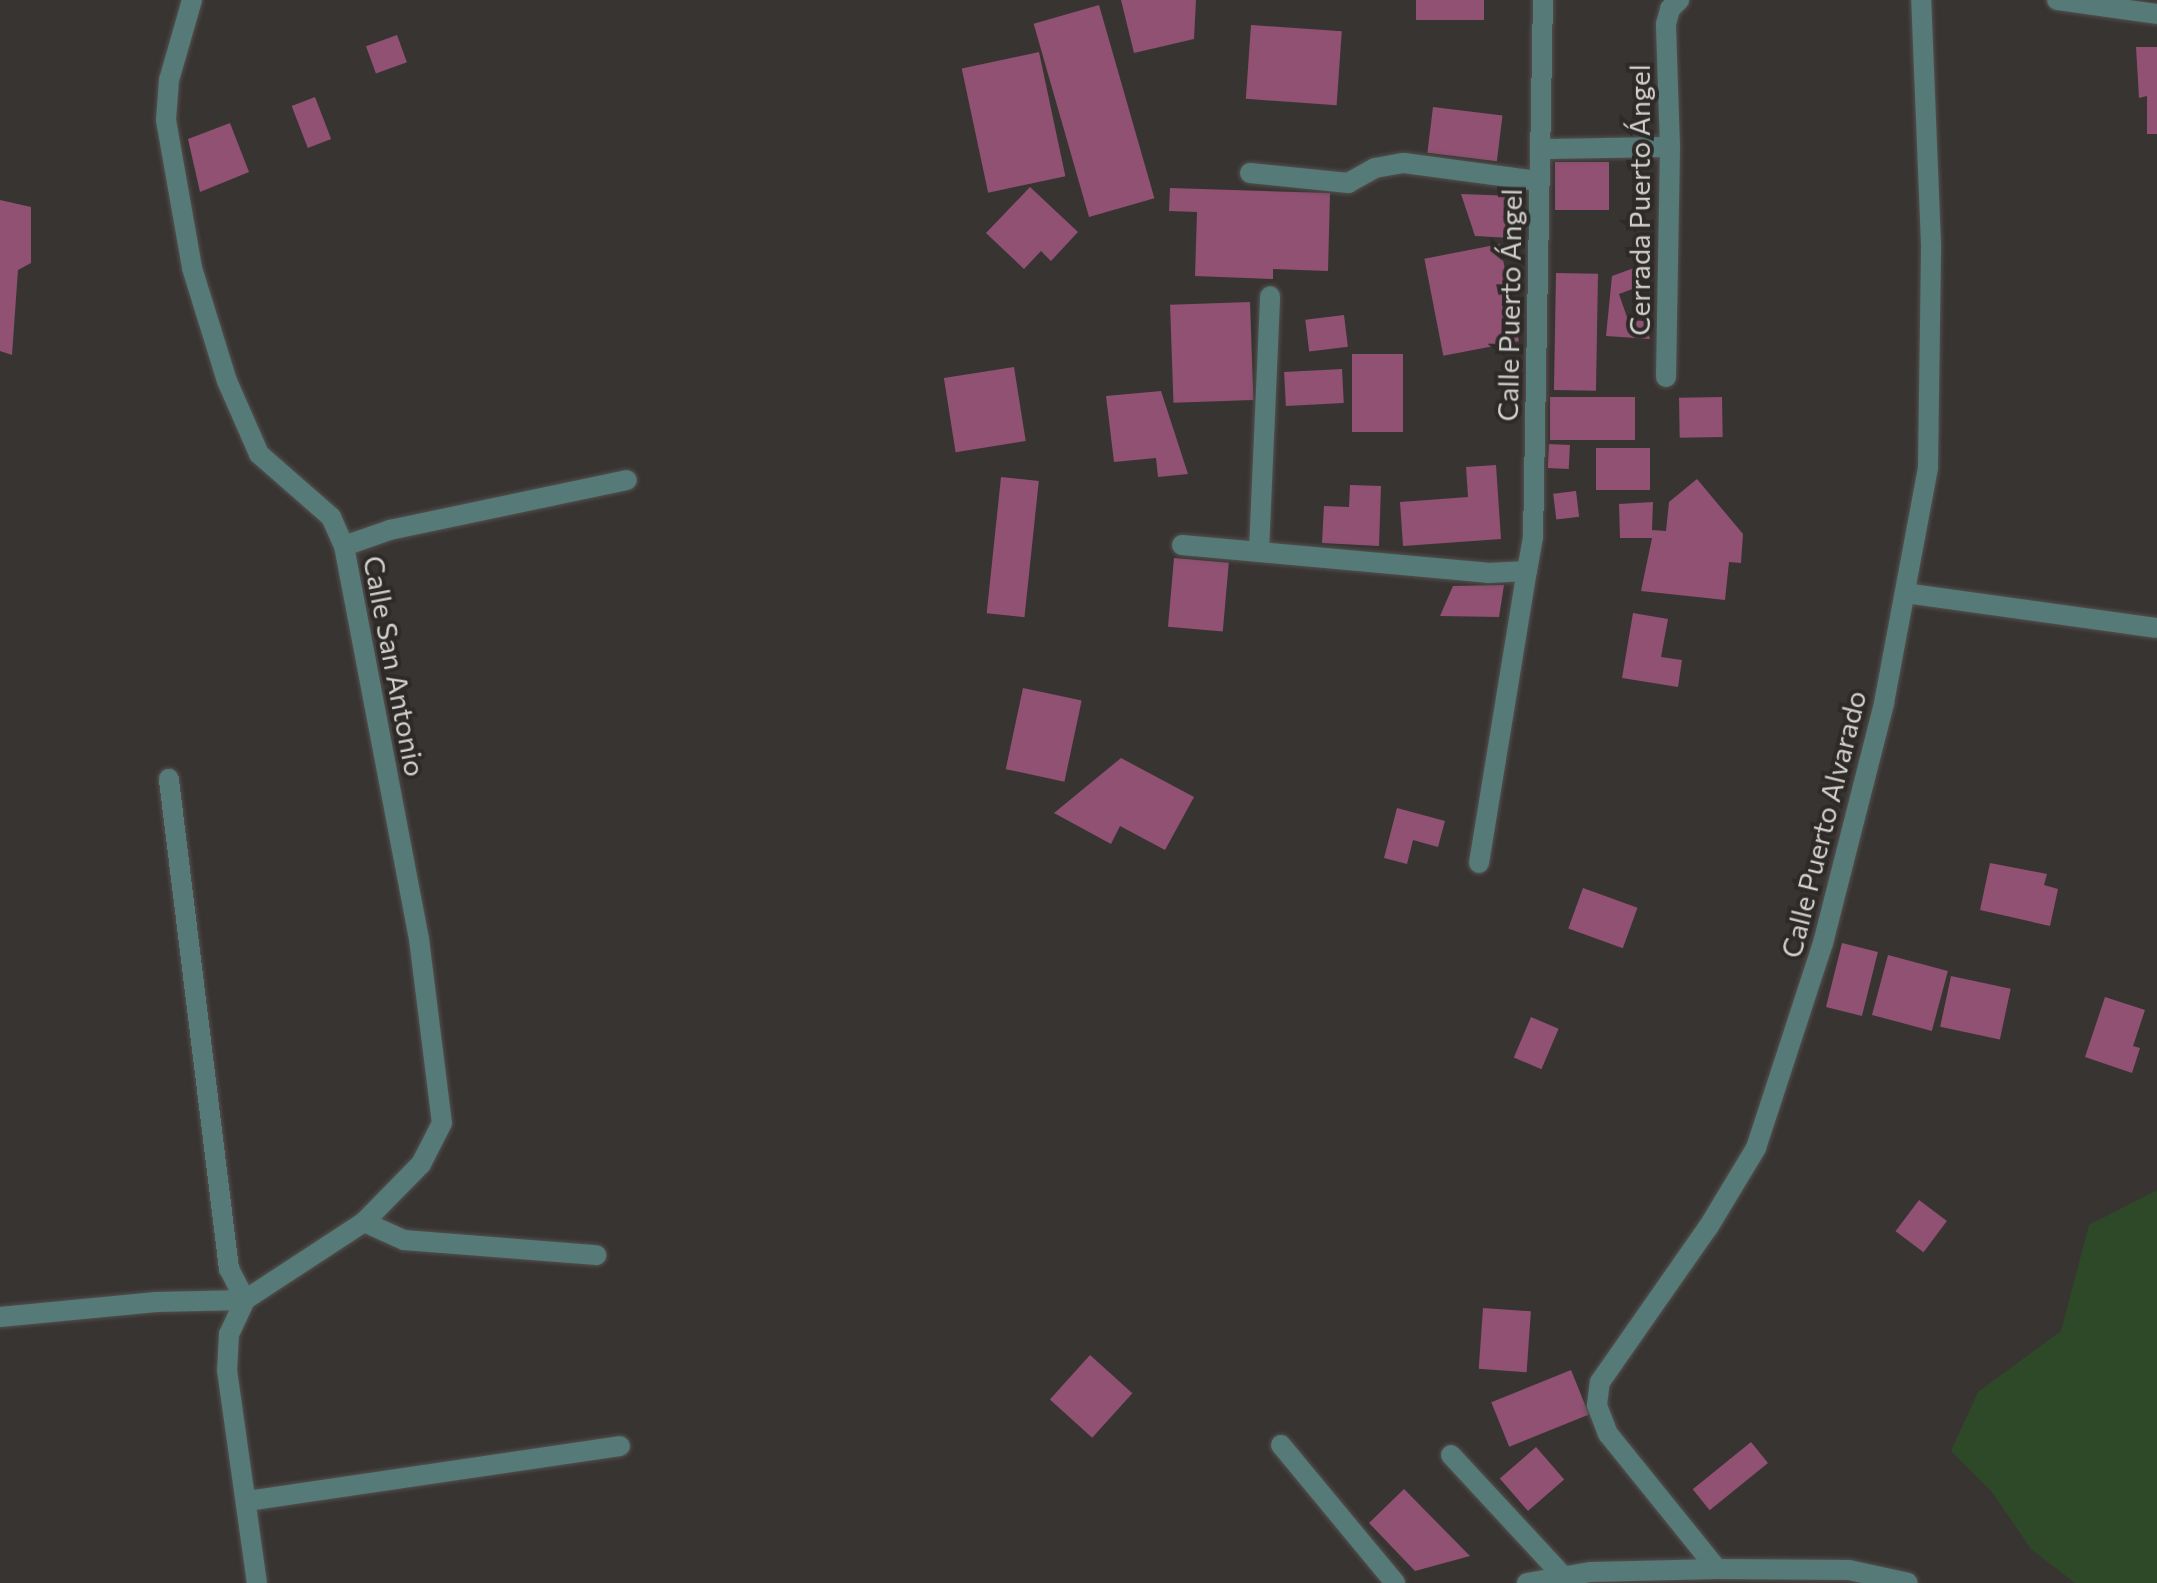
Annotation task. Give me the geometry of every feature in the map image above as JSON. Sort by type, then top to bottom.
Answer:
[{"type":"street","name":"Calle San Antonio","points":[[192,0],[169,80],[166,120],[192,268],[227,381],[259,454],[331,517],[344,546],[419,940],[442,1123],[422,1164],[364,1222],[245,1300]]},
{"type":"street","name":"Calle Puerto Ángel","points":[[1479,863],[1533,538],[1543,0]]},
{"type":"street","name":"Cerrada Puerto Ángel","points":[[1666,377],[1670,147],[1666,24],[1670,9],[1679,0]]},
{"type":"street","name":"Calle Puerto Alvarado","points":[[1717,1569],[1608,1434],[1597,1405],[1600,1382],[1709,1226],[1756,1148],[1851,845],[1928,467],[1931,244],[1921,0]]},
{"type":"street","points":[[2057,0],[2131,5],[2157,14]]},
{"type":"street","points":[[1542,148],[1670,147]]},
{"type":"street","points":[[1250,173],[1348,183],[1376,168],[1404,163],[1538,181]]},
{"type":"street","points":[[1260,551],[1270,296]]},
{"type":"street","points":[[344,546],[390,530],[627,480]]},
{"type":"street","points":[[1182,545],[1488,574],[1528,571]]},
{"type":"street","points":[[1905,593],[2157,628]]},
{"type":"street","points":[[169,779],[229,1268],[245,1300]]},
{"type":"street","points":[[364,1222],[404,1240],[596,1255]]},
{"type":"street","points":[[0,1317],[156,1302],[245,1300]]},
{"type":"street","points":[[245,1300],[229,1334],[227,1370],[258,1583]]},
{"type":"street","points":[[1280,1445],[1395,1583]]},
{"type":"street","points":[[248,1501],[620,1446]]},
{"type":"street","points":[[1451,1455],[1562,1575]]},
{"type":"street","points":[[1527,1583],[1562,1575],[1596,1577],[1717,1569],[1849,1570],[1908,1583]]},
{"type":"green space","points":[[2157,1190],[2157,1583],[2075,1583],[2031,1549],[1992,1492],[1951,1451],[1978,1392],[2061,1331],[2089,1225]]},
{"type":"building","points":[[1121,0],[1196,0],[1194,39],[1134,53]]},
{"type":"building","points":[[1416,0],[1484,0],[1484,20],[1416,20]]},
{"type":"building","points":[[1099,5],[1154,198],[1089,217],[1034,24]]},
{"type":"building","points":[[1251,25],[1342,31],[1337,105],[1246,99]]},
{"type":"building","points":[[397,35],[407,62],[376,74],[366,46]]},
{"type":"building","points":[[2136,47],[2157,47],[2157,134],[2147,134],[2147,96],[2139,98]]},
{"type":"building","points":[[1039,52],[1065,176],[988,193],[962,68]]},
{"type":"building","points":[[315,97],[331,139],[308,148],[292,106]]},
{"type":"building","points":[[1433,107],[1502,116],[1497,161],[1427,153]]},
{"type":"building","points":[[230,123],[249,172],[200,192],[188,139]]},
{"type":"building","points":[[1555,162],[1609,162],[1609,210],[1555,210]]},
{"type":"building","points":[[1030,187],[1078,232],[1051,261],[1041,251],[1024,269],[986,233]]},
{"type":"building","points":[[1170,188],[1330,193],[1328,271],[1273,269],[1273,279],[1195,276],[1197,212],[1169,211]]},
{"type":"building","points":[[1461,194],[1514,196],[1512,238],[1475,236]]},
{"type":"building","points":[[0,200],[31,207],[31,263],[18,270],[12,355],[0,351]]},
{"type":"building","points":[[1500,244],[1519,341],[1443,356],[1424,259]]},
{"type":"building","points":[[1634,268],[1635,288],[1619,294],[1628,320],[1644,321],[1650,339],[1606,336],[1612,276]]},
{"type":"building","points":[[1556,273],[1598,274],[1596,391],[1554,390]]},
{"type":"building","points":[[1250,302],[1253,400],[1173,403],[1170,305]]},
{"type":"building","points":[[1344,315],[1348,347],[1309,352],[1305,320]]},
{"type":"building","points":[[1352,354],[1403,354],[1403,432],[1352,432]]},
{"type":"building","points":[[1014,367],[1026,441],[956,452],[944,378]]},
{"type":"building","points":[[1342,369],[1344,403],[1286,406],[1284,372]]},
{"type":"building","points":[[1161,391],[1188,474],[1158,477],[1156,458],[1114,462],[1106,396]]},
{"type":"building","points":[[1550,397],[1635,397],[1635,440],[1550,440]]},
{"type":"building","points":[[1722,397],[1723,437],[1680,438],[1679,398]]},
{"type":"building","points":[[1549,444],[1570,445],[1569,469],[1548,468]]},
{"type":"building","points":[[1596,448],[1650,448],[1650,490],[1596,490]]},
{"type":"building","points":[[1496,465],[1501,539],[1403,546],[1400,502],[1468,497],[1466,467]]},
{"type":"building","points":[[1001,477],[1039,481],[1024,617],[987,613]]},
{"type":"building","points":[[1697,479],[1743,534],[1741,563],[1729,562],[1725,600],[1641,591],[1652,538],[1620,538],[1619,504],[1653,502],[1652,530],[1666,531],[1669,502]]},
{"type":"building","points":[[1350,485],[1381,486],[1379,546],[1322,543],[1324,506],[1349,507]]},
{"type":"building","points":[[1576,491],[1579,517],[1556,520],[1553,494]]},
{"type":"building","points":[[1174,558],[1229,563],[1223,632],[1168,627]]},
{"type":"building","points":[[1504,585],[1499,617],[1440,616],[1453,586]]},
{"type":"building","points":[[1633,613],[1668,619],[1661,657],[1682,660],[1678,687],[1622,678]]},
{"type":"building","points":[[1023,688],[1082,700],[1064,782],[1006,769]]},
{"type":"building","points":[[1121,758],[1194,797],[1165,850],[1120,826],[1111,844],[1054,813]]},
{"type":"building","points":[[1397,808],[1445,821],[1438,847],[1413,840],[1407,864],[1384,858]]},
{"type":"building","points":[[1990,863],[2047,874],[2044,885],[2058,889],[2050,926],[1980,910]]},
{"type":"building","points":[[1583,888],[1638,908],[1623,948],[1568,928]]},
{"type":"building","points":[[1842,943],[1878,952],[1862,1016],[1826,1007]]},
{"type":"building","points":[[1888,955],[1948,971],[1932,1031],[1872,1015]]},
{"type":"building","points":[[1951,976],[2011,989],[2000,1040],[1940,1027]]},
{"type":"building","points":[[2105,997],[2145,1010],[2133,1046],[2140,1048],[2132,1073],[2085,1057]]},
{"type":"building","points":[[1531,1017],[1559,1029],[1541,1069],[1514,1058]]},
{"type":"building","points":[[1919,1200],[1947,1221],[1923,1252],[1896,1231]]},
{"type":"building","points":[[1483,1308],[1531,1311],[1527,1372],[1479,1369]]},
{"type":"building","points":[[1090,1355],[1132,1393],[1092,1438],[1050,1400]]},
{"type":"building","points":[[1571,1370],[1589,1415],[1509,1447],[1491,1402]]},
{"type":"building","points":[[1751,1442],[1768,1463],[1710,1510],[1693,1489]]},
{"type":"building","points":[[1536,1447],[1564,1479],[1528,1511],[1500,1478]]},
{"type":"building","points":[[1404,1489],[1470,1556],[1415,1571],[1369,1523]]}]
